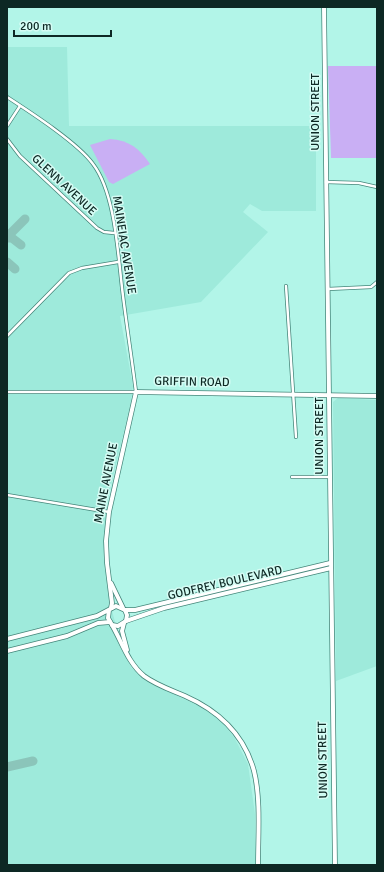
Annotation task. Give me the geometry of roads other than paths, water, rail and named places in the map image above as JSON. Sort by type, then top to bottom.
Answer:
[{"type":"street","name":"UNION STREET","points":[[324,7],[325,182],[335,865]]},
{"type":"street","name":"MAINEIAC AVENUE","points":[[7,97],[79,148],[93,164],[103,181],[110,205],[136,392]]},
{"type":"street","points":[[7,126],[20,106]]},
{"type":"street","name":"GLENN AVENUE","points":[[7,139],[20,156],[97,228],[104,232],[114,233]]},
{"type":"street","points":[[325,182],[359,183],[377,187]]},
{"type":"street","points":[[7,336],[69,274],[82,268],[118,262]]},
{"type":"street","points":[[327,289],[372,287],[377,282]]},
{"type":"street","points":[[286,286],[296,437]]},
{"type":"street","name":"GRIFFIN ROAD","points":[[7,392],[293,393],[377,396]]},
{"type":"street","name":"MAINE AVENUE","points":[[110,609],[112,603],[106,541],[109,512],[136,392]]},
{"type":"street","points":[[292,477],[329,477]]},
{"type":"street","points":[[7,495],[109,512]]},
{"type":"street","name":"GODFREY BOULEVARD","points":[[124,609],[135,610],[330,566]]},
{"type":"street","name":"GODFREY BOULEVARD","points":[[125,622],[164,608],[330,566]]},
{"type":"street","name":"MAINE AVENUE","points":[[109,579],[124,609]]},
{"type":"street","points":[[7,639],[97,616],[116,606],[124,609],[127,616],[122,627],[131,661]]},
{"type":"street","points":[[110,609],[108,615],[111,624],[138,671],[151,680],[201,703],[216,713],[228,724],[243,745],[251,762],[256,782],[258,865]]},
{"type":"street","points":[[7,651],[67,636],[98,623],[118,626],[125,622]]}]
